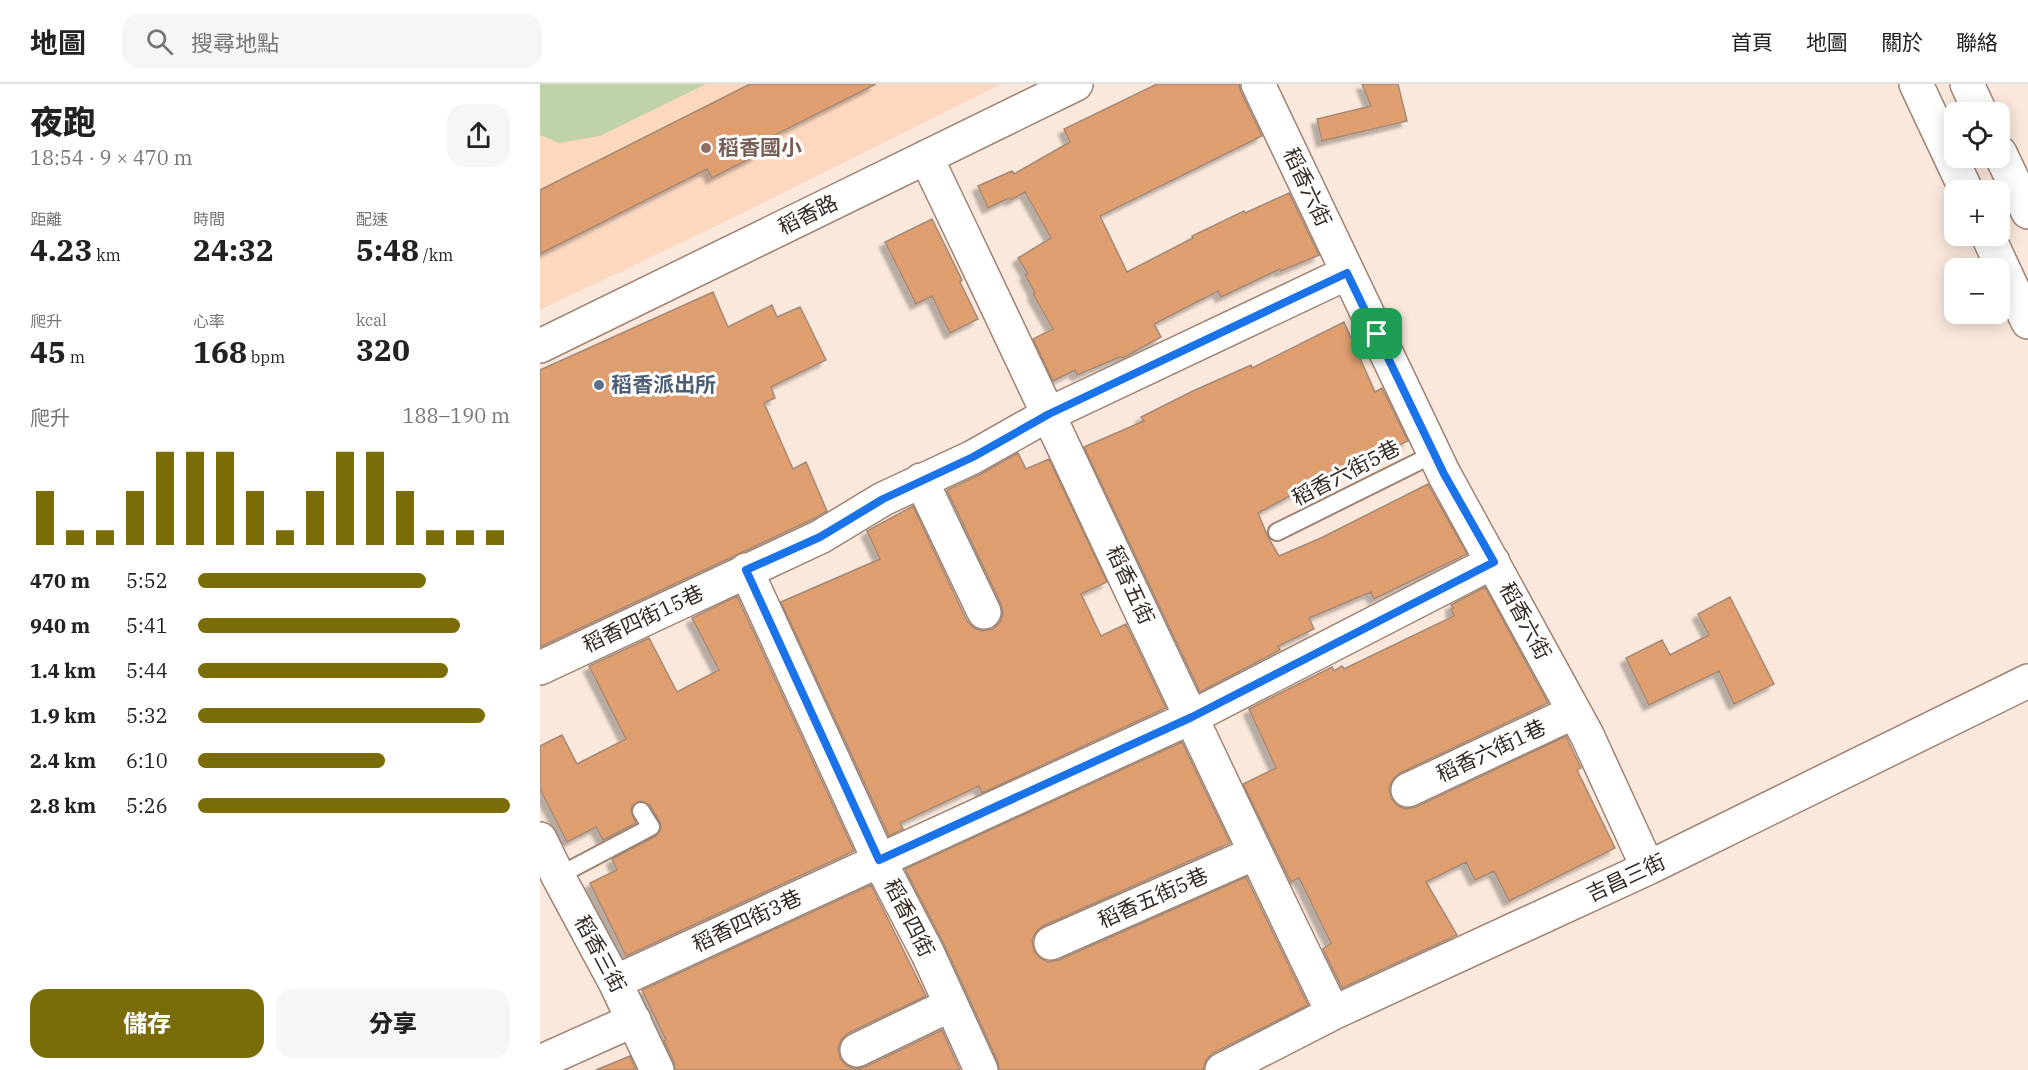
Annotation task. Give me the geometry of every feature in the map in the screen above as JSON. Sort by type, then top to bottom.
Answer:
[{"type":"street","name":"稻香路","points":[[540,346],[1076,84]]},
{"type":"street","name":"稻香六街","points":[[1258,84],[1434,454],[1587,735],[1648,868]]},
{"type":"street","points":[[1916,84],[1961,180]]},
{"type":"street","points":[[1967,84],[1975,102]]},
{"type":"street","name":"稻香五街","points":[[926,157],[1333,1013]]},
{"type":"street","points":[[2007,168],[2028,212]]},
{"type":"street","points":[[1993,246],[2028,322]]},
{"type":"street","name":"稻香四街15巷","points":[[540,668],[820,537],[883,499],[973,457],[1049,414],[1347,273]]},
{"type":"street","points":[[921,480],[984,612]]},
{"type":"street","name":"稻香四街3巷","points":[[615,982],[1192,717],[1494,562]]},
{"type":"street","name":"稻香四街","points":[[746,570],[879,860],[928,954],[981,1070]]},
{"type":"street","name":"吉昌三街","points":[[1222,1070],[1333,1013],[1648,868],[2028,681]]},
{"type":"street","name":"稻香六街1巷","points":[[1408,790],[1574,712]]},
{"type":"street","name":"稻香三街","points":[[540,839],[615,982],[657,1070]]},
{"type":"street","name":"稻香五街5巷","points":[[1051,943],[1255,853]]},
{"type":"street","points":[[857,1050],[950,1005]]},
{"type":"street","points":[[540,1062],[634,1020]]},
{"type":"lane","name":"稻香六街5巷","points":[[1277,532],[1434,454]]},
{"type":"lane","points":[[558,876],[651,827],[641,811]]},
{"type":"shaded area","name":"稻香國小","points":[[540,84],[1002,84],[743,213],[540,310]]},
{"type":"green space","points":[[540,84],[706,84],[600,136],[559,143],[540,135]]},
{"type":"building","points":[[750,84],[876,84],[753,146],[757,155],[712,178],[707,169],[540,254],[540,190]]},
{"type":"building","points":[[1157,84],[1239,84],[1262,136],[1100,216],[1127,272],[1193,238],[1192,236],[1289,193],[1319,255],[1281,271],[1280,269],[1221,297],[1218,291],[1154,324],[1161,337],[1123,358],[1120,357],[1077,375],[1075,370],[1053,381],[1033,339],[1053,329],[1033,294],[1035,293],[1025,275],[1028,274],[1018,258],[1051,238],[1025,192],[988,208],[978,186],[1012,171],[1014,174],[1070,142],[1064,129]]},
{"type":"building","points":[[1362,84],[1398,84],[1407,121],[1322,141],[1317,119],[1371,106]]},
{"type":"building","points":[[932,219],[978,319],[950,333],[932,296],[916,304],[885,242]]},
{"type":"building","points":[[713,292],[728,327],[772,305],[777,317],[800,307],[826,360],[771,387],[775,398],[764,403],[793,469],[806,462],[827,511],[540,647],[540,370]]},
{"type":"building","points":[[1344,322],[1375,392],[1382,388],[1408,441],[1377,456],[1374,450],[1258,513],[1268,537],[1279,556],[1321,538],[1428,484],[1467,554],[1374,599],[1371,592],[1309,618],[1314,629],[1278,646],[1280,650],[1200,692],[1084,447],[1144,421],[1141,417],[1193,391],[1251,365],[1252,368]]},
{"type":"building","points":[[1018,453],[1026,469],[1049,459],[1107,582],[1081,594],[1101,636],[1126,624],[1166,708],[982,793],[979,786],[900,823],[903,829],[889,836],[781,602],[880,559],[867,531],[913,506],[967,621],[974,628],[982,631],[993,629],[1000,622],[1003,614],[1001,604],[947,490]]},
{"type":"building","points":[[1485,587],[1548,703],[1400,773],[1393,779],[1389,788],[1391,798],[1398,806],[1406,809],[1416,807],[1566,736],[1581,768],[1577,770],[1615,848],[1509,901],[1494,871],[1475,880],[1466,862],[1426,882],[1457,935],[1342,988],[1323,949],[1331,943],[1299,878],[1291,882],[1243,784],[1276,768],[1249,709],[1332,667],[1334,671],[1342,666],[1344,669],[1454,616],[1451,605]]},
{"type":"building","points":[[737,596],[854,851],[626,956],[590,883],[617,870],[612,859],[656,836],[661,828],[660,822],[650,805],[640,801],[632,806],[631,811],[636,823],[603,840],[596,827],[567,842],[540,789],[540,746],[562,735],[577,764],[626,739],[589,666],[649,638],[677,692],[719,670],[692,618]]},
{"type":"building","points":[[1730,597],[1774,684],[1734,704],[1719,671],[1649,705],[1626,658],[1662,640],[1670,655],[1709,635],[1698,614]]},
{"type":"building","points":[[1182,742],[1230,843],[1043,926],[1032,940],[1034,951],[1048,962],[1059,960],[1246,877],[1308,1005],[1213,1053],[1206,1060],[1203,1070],[999,1070],[998,1062],[945,946],[905,869]]},
{"type":"building","points":[[871,885],[926,996],[848,1033],[841,1040],[838,1049],[840,1058],[847,1066],[855,1069],[865,1067],[942,1030],[960,1070],[675,1070],[674,1062],[664,1041],[666,1040],[642,990]]},
{"type":"building","points":[[630,1056],[636,1070],[596,1070]]},
{"type":"place","name":"稻香國小","points":[[706,148]]},
{"type":"place","name":"稻香派出所","points":[[599,385]]},
{"type":"route","points":[[1347,273],[1377,334],[1444,474],[1494,562],[1192,717],[879,860],[746,570],[820,537],[883,499],[973,457],[1049,414],[1347,273]]}]
